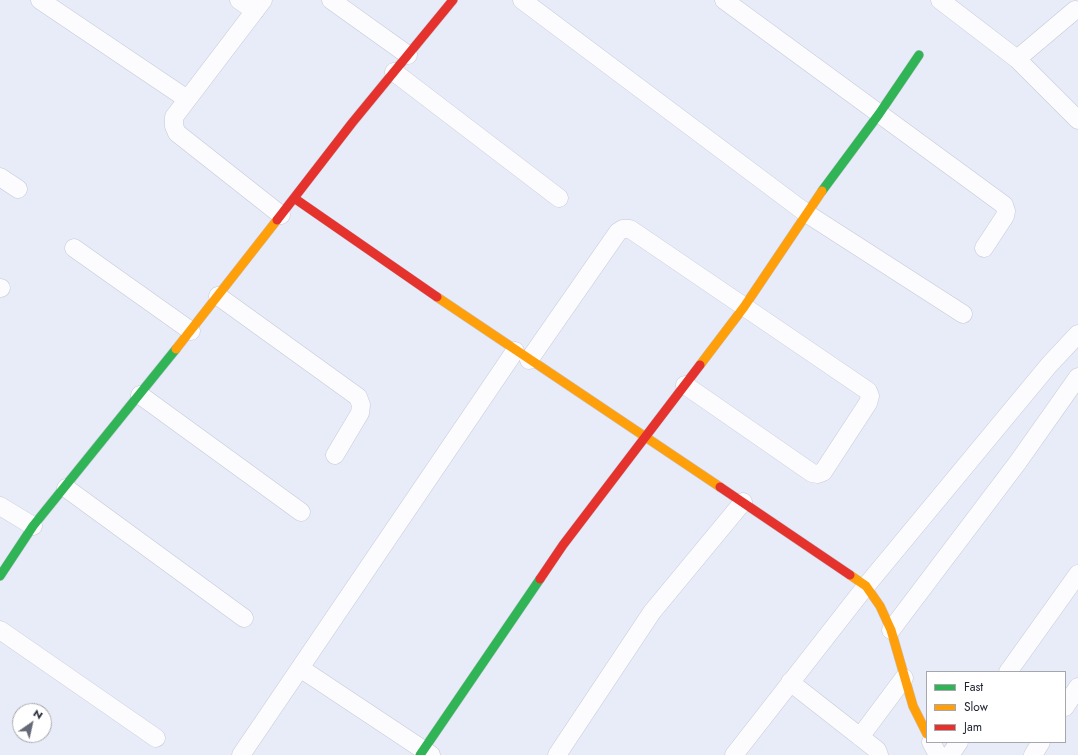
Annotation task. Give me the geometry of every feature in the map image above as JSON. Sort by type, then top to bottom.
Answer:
[{"type":"street","points":[[40,0],[188,99]]},
{"type":"street","points":[[239,0],[259,6],[174,117],[174,126],[177,133],[281,215]]},
{"type":"street","points":[[331,0],[408,55]]},
{"type":"street","points":[[0,576],[33,526],[66,488],[191,331],[294,198],[453,0]]},
{"type":"street","points":[[522,0],[806,213],[963,314]]},
{"type":"street","points":[[724,0],[1004,205],[1006,211],[1005,216],[984,248]]},
{"type":"street","points":[[940,0],[1017,59],[1078,120]]},
{"type":"street","points":[[1017,59],[1073,8]]},
{"type":"street","points":[[300,668],[425,754],[563,545],[744,307],[806,213],[879,114],[920,54]]},
{"type":"street","points":[[394,72],[559,198]]},
{"type":"street","points":[[0,176],[18,189]]},
{"type":"street","points":[[294,198],[522,356],[646,436],[866,586],[880,606],[891,630],[913,706],[926,732]]},
{"type":"street","points":[[241,755],[300,668],[522,356],[618,232],[623,229],[630,229],[868,390],[870,396],[868,403],[823,472],[818,474],[812,473],[685,385]]},
{"type":"street","points":[[74,248],[191,331]]},
{"type":"street","points":[[218,296],[358,397],[361,405],[360,413],[335,455]]},
{"type":"street","points":[[734,755],[866,586],[1049,365],[1078,334]]},
{"type":"street","points":[[891,630],[1018,462],[1078,377]]},
{"type":"street","points":[[140,395],[301,512]]},
{"type":"street","points":[[66,488],[244,618]]},
{"type":"street","points":[[557,755],[652,612],[686,569],[743,502]]},
{"type":"street","points":[[0,506],[33,526]]},
{"type":"street","points":[[1009,671],[1078,574]]},
{"type":"street","points":[[0,630],[156,738]]},
{"type":"street","points":[[860,737],[904,678]]},
{"type":"street","points":[[790,682],[877,750],[879,755]]},
{"type":"street","points":[[1066,705],[1078,687]]},
{"type":"street","points":[[932,743],[938,755]]},
{"type":"street","points":[[950,755],[958,743]]},
{"type":"street","points":[[1033,755],[1040,743]]},
{"type":"traffic: fast","points":[[822,191],[879,114],[919,55]]},
{"type":"traffic: fast","points":[[0,576],[33,526],[176,349]]},
{"type":"traffic: fast","points":[[420,755],[540,579]]},
{"type":"traffic: slow","points":[[700,365],[744,307],[822,191]]},
{"type":"traffic: slow","points":[[176,349],[277,220]]},
{"type":"traffic: slow","points":[[437,297],[720,487]]},
{"type":"traffic: slow","points":[[850,575],[866,586],[880,606],[891,630],[913,706],[926,732]]},
{"type":"traffic: jam","points":[[277,220],[352,123],[453,0]]},
{"type":"traffic: jam","points":[[294,198],[437,297]]},
{"type":"traffic: jam","points":[[540,579],[563,545],[700,365]]},
{"type":"traffic: jam","points":[[720,487],[850,575]]}]
